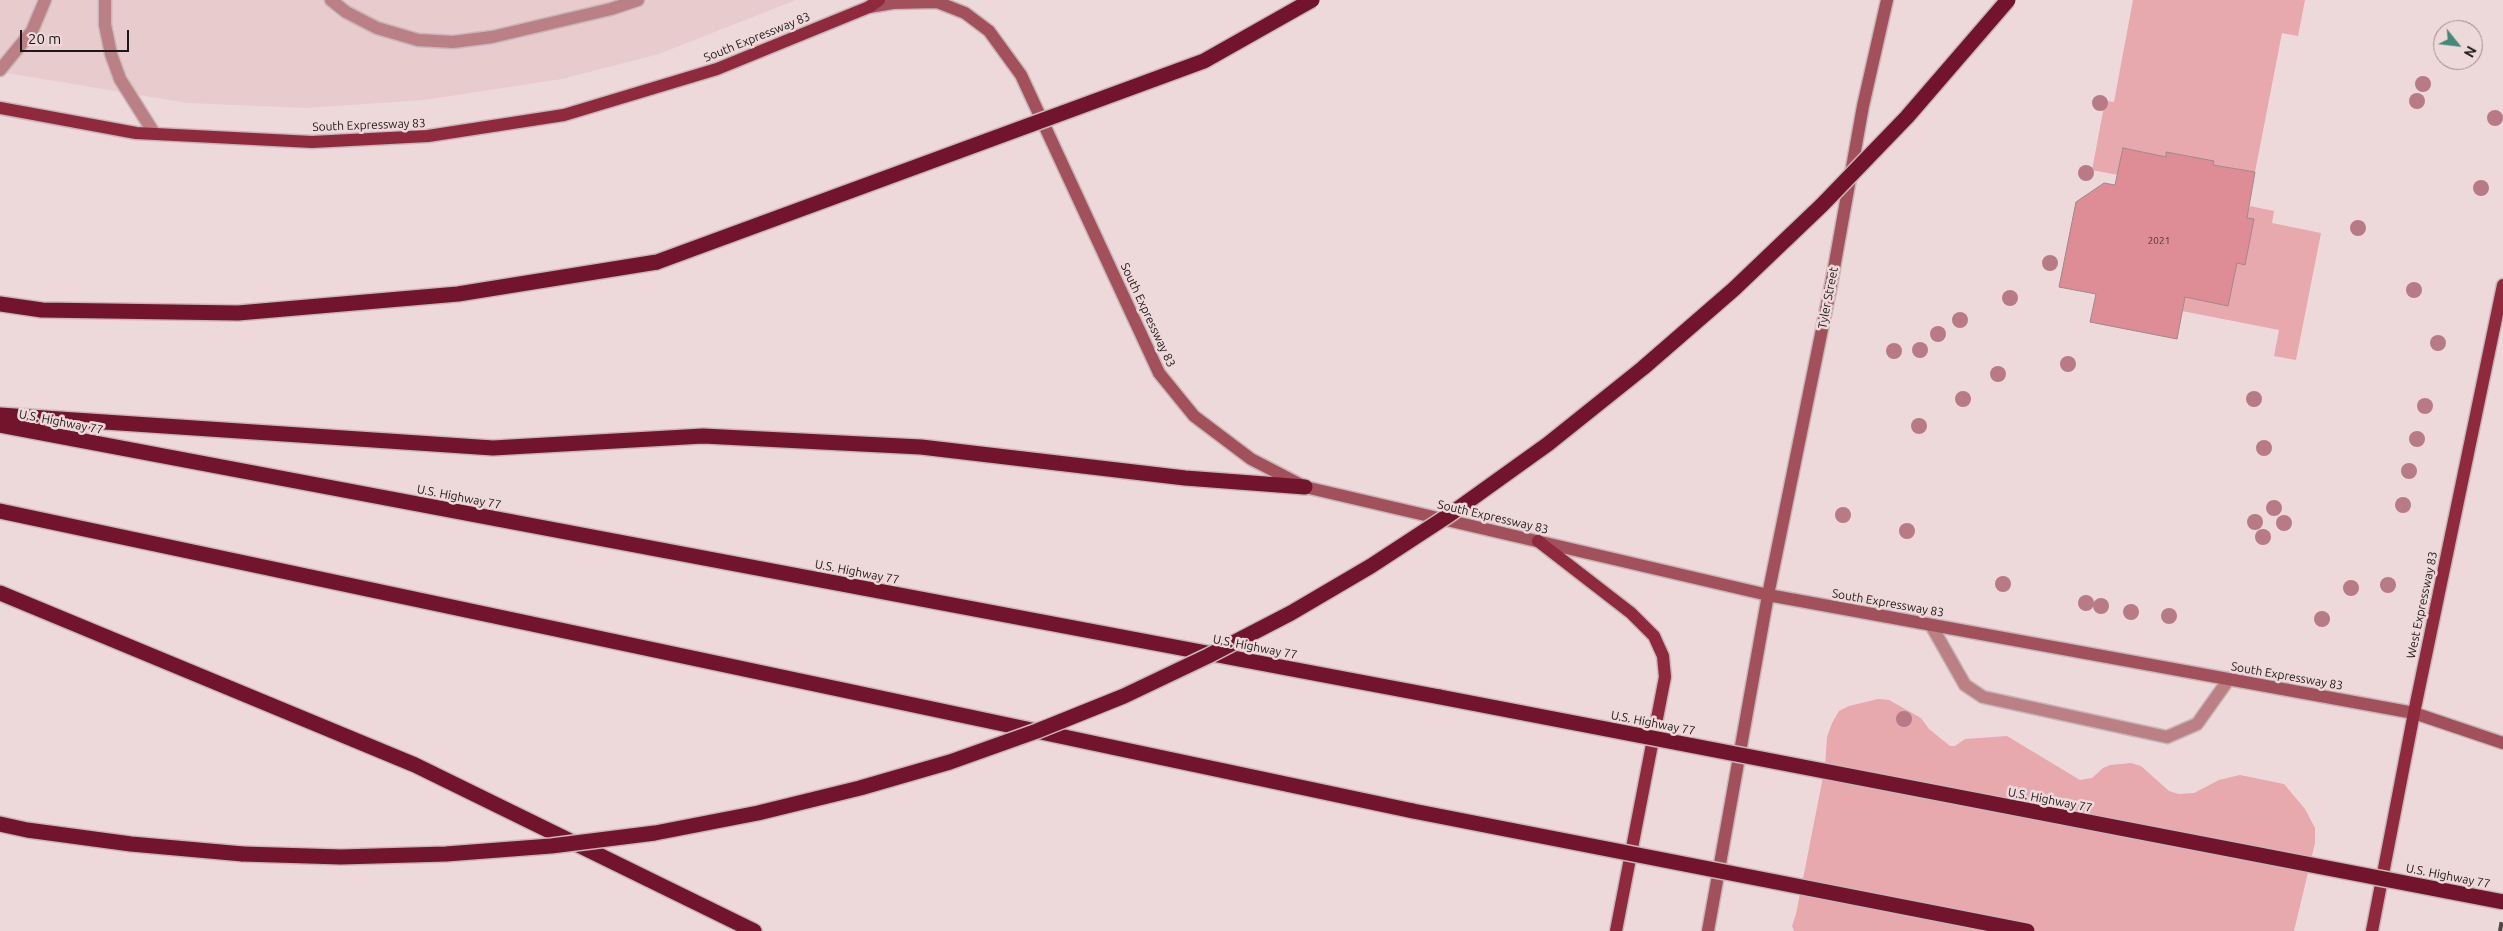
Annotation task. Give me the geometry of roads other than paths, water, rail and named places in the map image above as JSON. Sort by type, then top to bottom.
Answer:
[{"type":"highway","points":[[0,304],[42,310],[238,313],[458,294],[657,262],[1204,61],[1312,0]]},
{"type":"highway","points":[[0,824],[27,830],[131,844],[243,854],[351,857],[503,850],[655,833],[758,813],[860,788],[950,762],[1037,731],[1124,696],[1208,656],[1291,613],[1371,566],[1449,515],[1548,444],[1643,368],[1734,289],[1822,205],[1907,117],[2008,0]]},
{"type":"highway","points":[[0,415],[493,448],[703,436],[921,447],[1185,478],[1305,487]]},
{"type":"highway","name":"U.S. Highway 77","points":[[0,425],[1440,697],[2503,902]]},
{"type":"highway","points":[[0,511],[1413,811],[2027,931]]},
{"type":"highway","points":[[0,593],[415,765],[754,931]]},
{"type":"main road","name":"Tyler Street","points":[[1708,931],[1768,595],[1829,295],[1863,106],[1887,0]]},
{"type":"main road","name":"South Expressway 83","points":[[0,108],[136,132],[312,142],[428,136],[564,115],[717,69],[874,3],[937,2],[965,13],[989,31],[1021,75],[1159,373],[1194,416],[1251,459],[1305,487],[1768,595],[2414,713],[2503,743]]},
{"type":"main road","name":"West Expressway 83","points":[[2372,931],[2414,713],[2503,285]]},
{"type":"main road","points":[[1538,542],[1631,613],[1654,636],[1662,656],[1665,677],[1616,931]]},
{"type":"lane","points":[[0,70],[32,31],[45,0]]},
{"type":"lane","points":[[105,0],[105,25],[111,54],[120,79],[154,133]]},
{"type":"lane","points":[[332,0],[346,12],[377,28],[418,40],[453,42],[492,37],[546,25],[638,0]]},
{"type":"lane","points":[[1931,625],[1965,685],[1983,697],[2167,737],[2197,724],[2229,679]]},
{"type":"railway","points":[[2500,931],[2503,914]]}]
